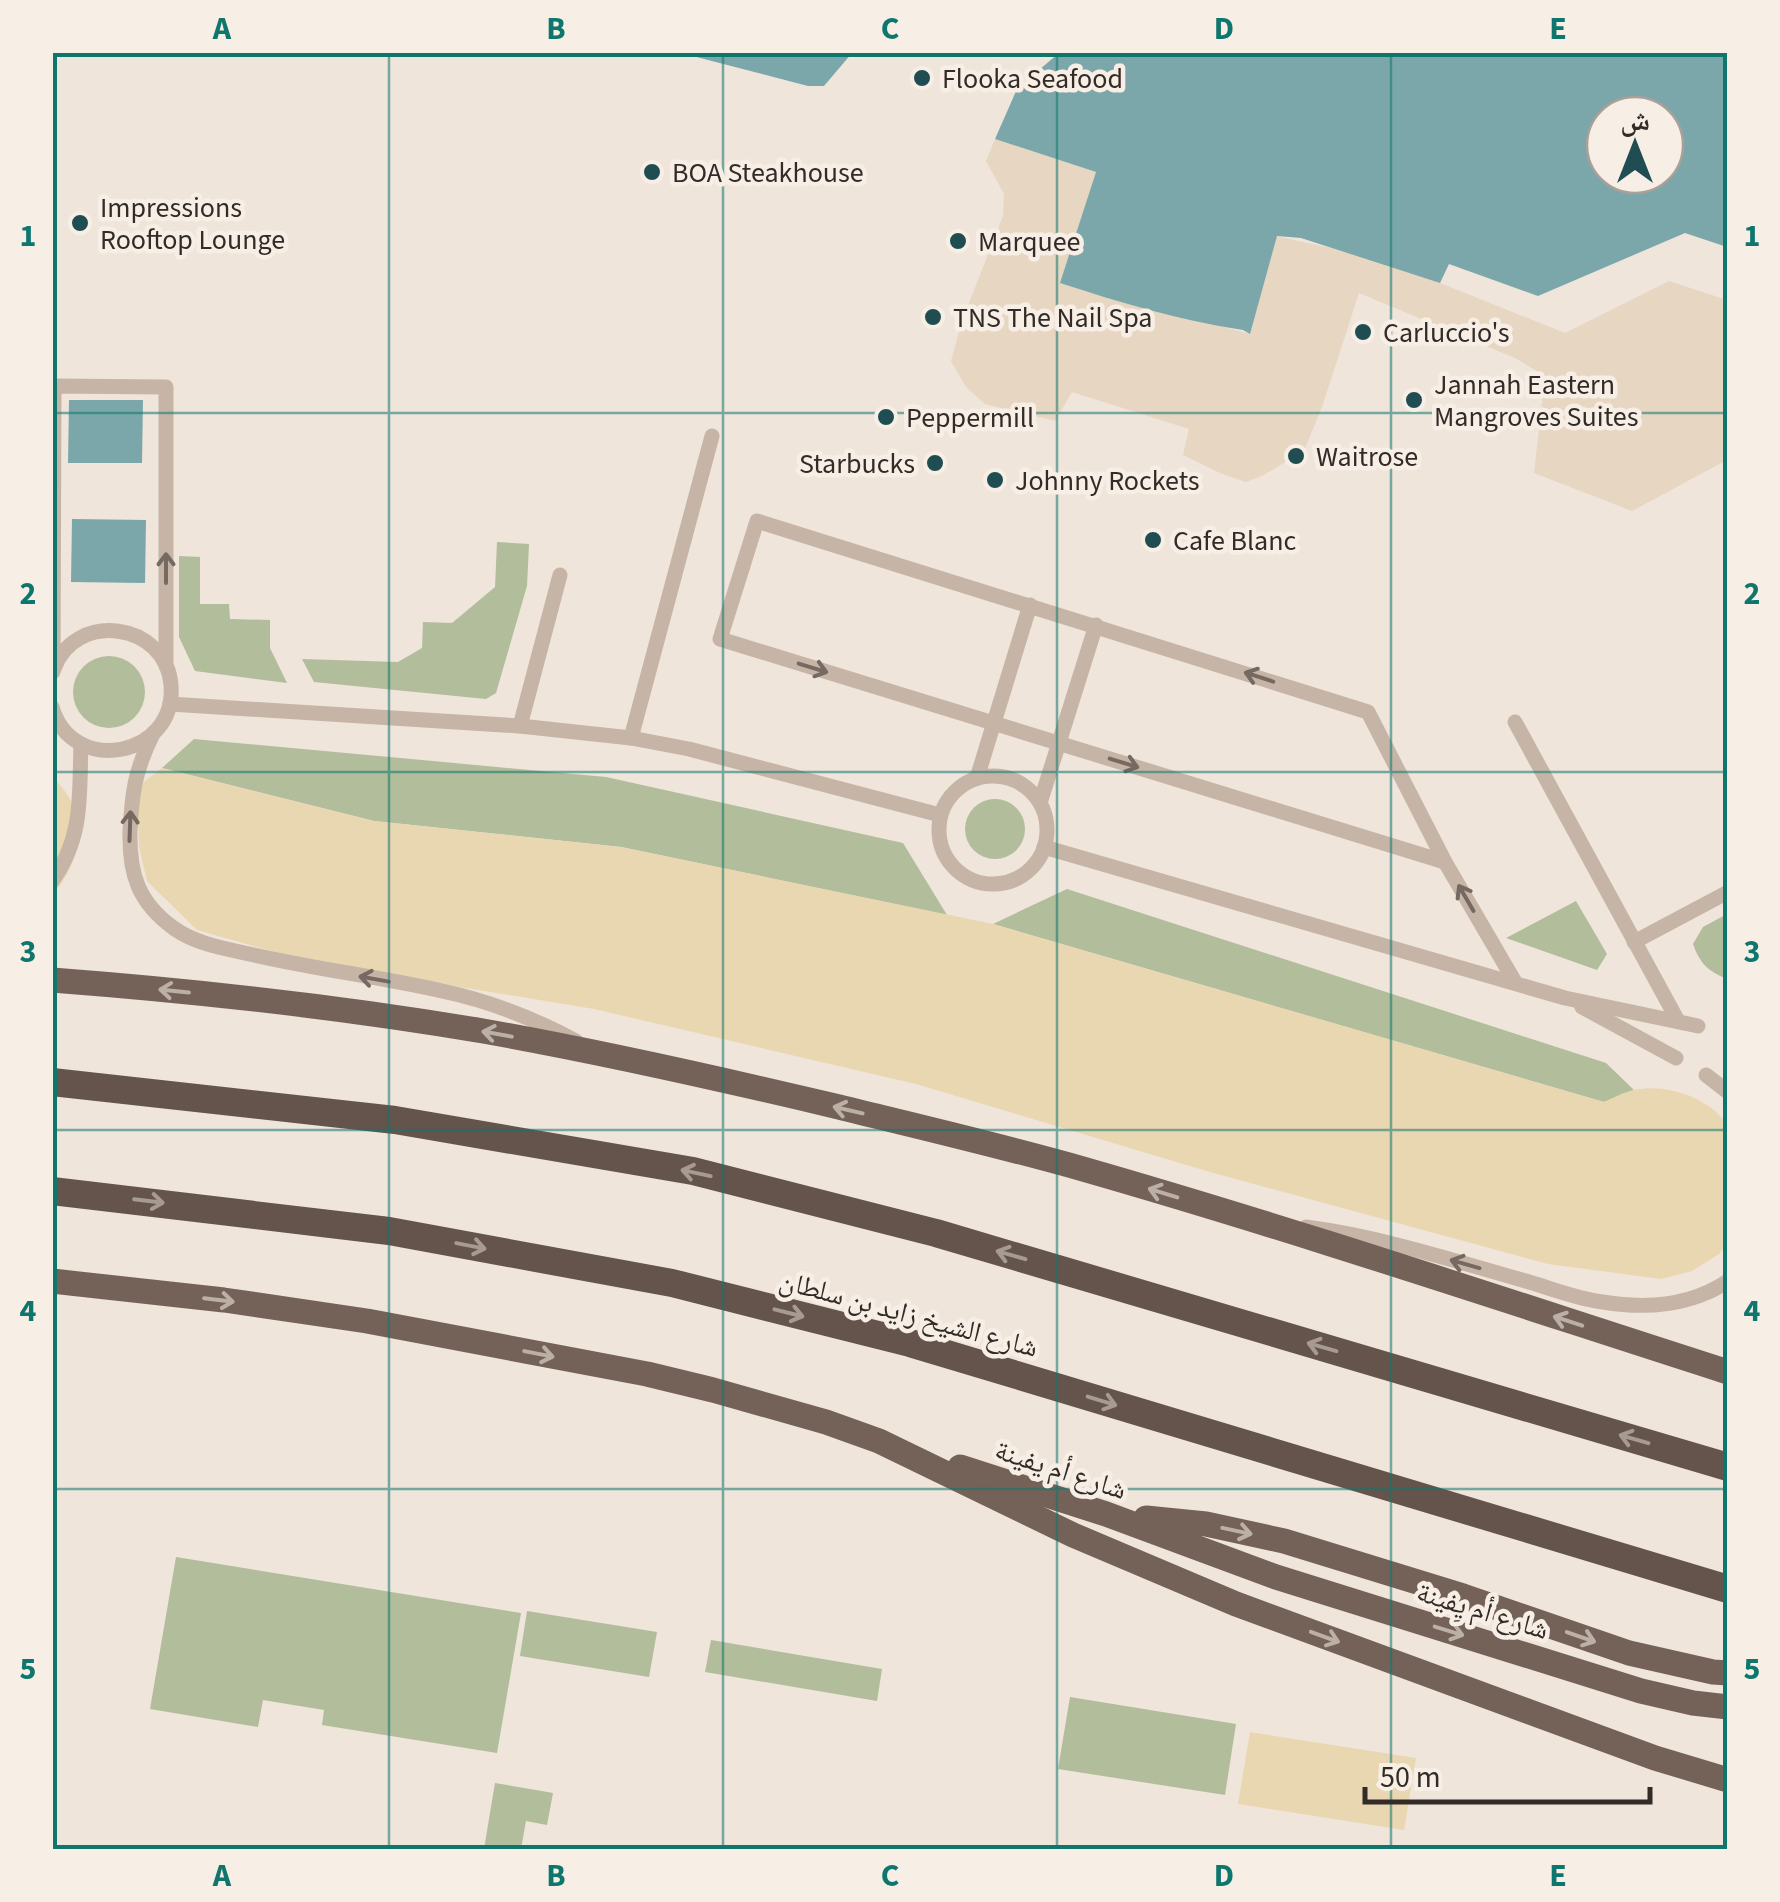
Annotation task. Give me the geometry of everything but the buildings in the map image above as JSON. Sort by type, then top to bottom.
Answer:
[{"type":"highway","points":[[52,1082],[395,1120],[693,1171],[936,1233],[1728,1467]]},
{"type":"highway","name":"شارع الشيخ زايد بن سلطان","points":[[52,1191],[389,1230],[672,1284],[910,1343],[1728,1589]]},
{"type":"main road","points":[[52,980],[232,997],[483,1031],[908,1123],[1256,1220],[1728,1372]]},
{"type":"main road","points":[[52,1281],[367,1321],[646,1374],[826,1422],[879,1441],[1072,1535],[1236,1604],[1655,1758],[1728,1780]]},
{"type":"main road","name":"شارع أم يفينة","points":[[879,1441],[1106,1514],[1223,1557]]},
{"type":"main road","points":[[1106,1514],[1206,1524],[1284,1541],[1463,1596],[1630,1654],[1728,1673]]},
{"type":"main road","name":"شارع أم يِفينة","points":[[1223,1557],[1641,1691],[1728,1707]]},
{"type":"lane","points":[[53,672],[54,386],[166,387],[166,666],[171,684],[170,704],[135,777],[131,799],[130,854],[140,892],[176,930],[195,940],[492,1003],[540,1022],[598,1053]]},
{"type":"lane","points":[[631,738],[712,436]]},
{"type":"lane","points":[[1445,862],[720,639],[757,521],[1368,712],[1445,862],[1514,982]]},
{"type":"lane","points":[[520,726],[560,575]]},
{"type":"lane","points":[[977,778],[1030,604]]},
{"type":"lane","points":[[1040,803],[1096,625]]},
{"type":"lane","points":[[53,672],[69,646],[85,635],[104,630],[123,630],[141,637],[166,666]]},
{"type":"lane","points":[[170,704],[520,726],[631,738],[689,749],[940,815]]},
{"type":"lane","points":[[52,707],[66,732],[81,744],[100,750],[118,751],[152,736]]},
{"type":"lane","points":[[1515,722],[1678,1021]]},
{"type":"lane","points":[[52,882],[66,862],[79,822],[81,744]]},
{"type":"lane","points":[[995,775],[1029,788],[1040,803],[1047,838],[1031,869],[1016,880],[981,883],[964,877],[951,866],[938,833],[940,815],[960,786],[995,775]]},
{"type":"lane","points":[[1044,846],[1565,998],[1698,1026]]},
{"type":"lane","points":[[1634,942],[1728,892]]},
{"type":"lane","points":[[1565,998],[1676,1058]]},
{"type":"lane","points":[[1706,1076],[1728,1092]]},
{"type":"lane","points":[[1256,1220],[1380,1240],[1602,1302],[1681,1302],[1728,1282]]},
{"type":"green space","points":[[497,542],[529,544],[527,586],[496,693],[486,699],[314,682],[302,659],[398,662],[422,648],[423,622],[452,623],[495,587]]},
{"type":"green space","points":[[179,556],[200,557],[200,604],[229,604],[230,619],[270,620],[270,648],[287,683],[195,671],[179,637]]},
{"type":"green space","points":[[109,656],[134,667],[145,692],[134,717],[109,728],[84,717],[73,692],[84,667]]},
{"type":"green space","points":[[194,739],[606,777],[903,843],[947,915],[621,847],[374,821],[162,768]]},
{"type":"green space","points":[[995,799],[1017,807],[1025,829],[1017,851],[995,859],[973,851],[965,829],[973,807]]},
{"type":"green space","points":[[1067,889],[1606,1063],[1634,1090],[1604,1102],[993,924]]},
{"type":"green space","points":[[1576,901],[1607,954],[1597,970],[1506,938]]},
{"type":"green space","points":[[1727,914],[1727,979],[1706,966],[1693,944],[1703,927]]},
{"type":"green space","points":[[176,1557],[521,1613],[497,1753],[322,1725],[324,1710],[263,1700],[258,1727],[150,1709]]},
{"type":"green space","points":[[527,1611],[657,1632],[649,1677],[520,1656]]},
{"type":"green space","points":[[711,1640],[882,1669],[877,1701],[705,1672]]},
{"type":"green space","points":[[1070,1697],[1236,1724],[1225,1795],[1058,1769]]},
{"type":"green space","points":[[495,1783],[553,1793],[547,1825],[526,1821],[521,1849],[484,1849]]},
{"type":"sand","points":[[162,768],[374,821],[621,847],[993,924],[1604,1102],[1646,1088],[1685,1094],[1709,1106],[1727,1124],[1727,1243],[1719,1254],[1692,1271],[1661,1279],[1548,1264],[1210,1172],[916,1084],[594,1009],[314,963],[197,930],[147,881],[139,847],[137,787]]},
{"type":"sand","points":[[52,776],[74,808],[79,834],[68,872],[53,894]]},
{"type":"sand","points":[[1250,1732],[1416,1758],[1404,1830],[1238,1804]]},
{"type":"shaded area","points":[[995,139],[1096,172],[1061,283],[1250,334],[1276,236],[1331,248],[1440,283],[1565,333],[1669,281],[1727,300],[1727,460],[1632,511],[1534,473],[1545,376],[1515,358],[1359,293],[1304,451],[1246,482],[1183,455],[1189,429],[1072,392],[1055,421],[985,404],[966,387],[951,361],[962,321],[1003,216],[1004,194],[986,161]]},
{"type":"water","points":[[852,52],[824,86],[808,86],[681,53]]},
{"type":"water","points":[[1060,52],[1727,53],[1727,247],[1685,233],[1538,296],[1449,264],[1440,283],[1301,238],[1277,236],[1250,334],[1060,283],[1096,172],[995,139],[1017,89]]},
{"type":"water","points":[[69,400],[143,400],[142,463],[68,463]]},
{"type":"water","points":[[72,519],[146,520],[145,583],[71,582]]},
{"type":"place","name":"Flooka Seafood","points":[[922,78]]},
{"type":"place","name":"BOA Steakhouse","points":[[652,172]]},
{"type":"place","name":"Impressions Rooftop Lounge","points":[[80,223]]},
{"type":"place","name":"Marquee","points":[[958,241]]},
{"type":"place","name":"TNS The Nail Spa","points":[[933,317]]},
{"type":"place","name":"Carluccio's","points":[[1363,332]]},
{"type":"place","name":"Jannah Eastern Mangroves Suites","points":[[1414,400]]},
{"type":"place","name":"Peppermill","points":[[886,417]]},
{"type":"place","name":"Waitrose","points":[[1296,456]]},
{"type":"place","name":"Starbucks","points":[[935,463]]},
{"type":"place","name":"Johnny Rockets","points":[[995,480]]},
{"type":"place","name":"Cafe Blanc","points":[[1153,540]]}]
